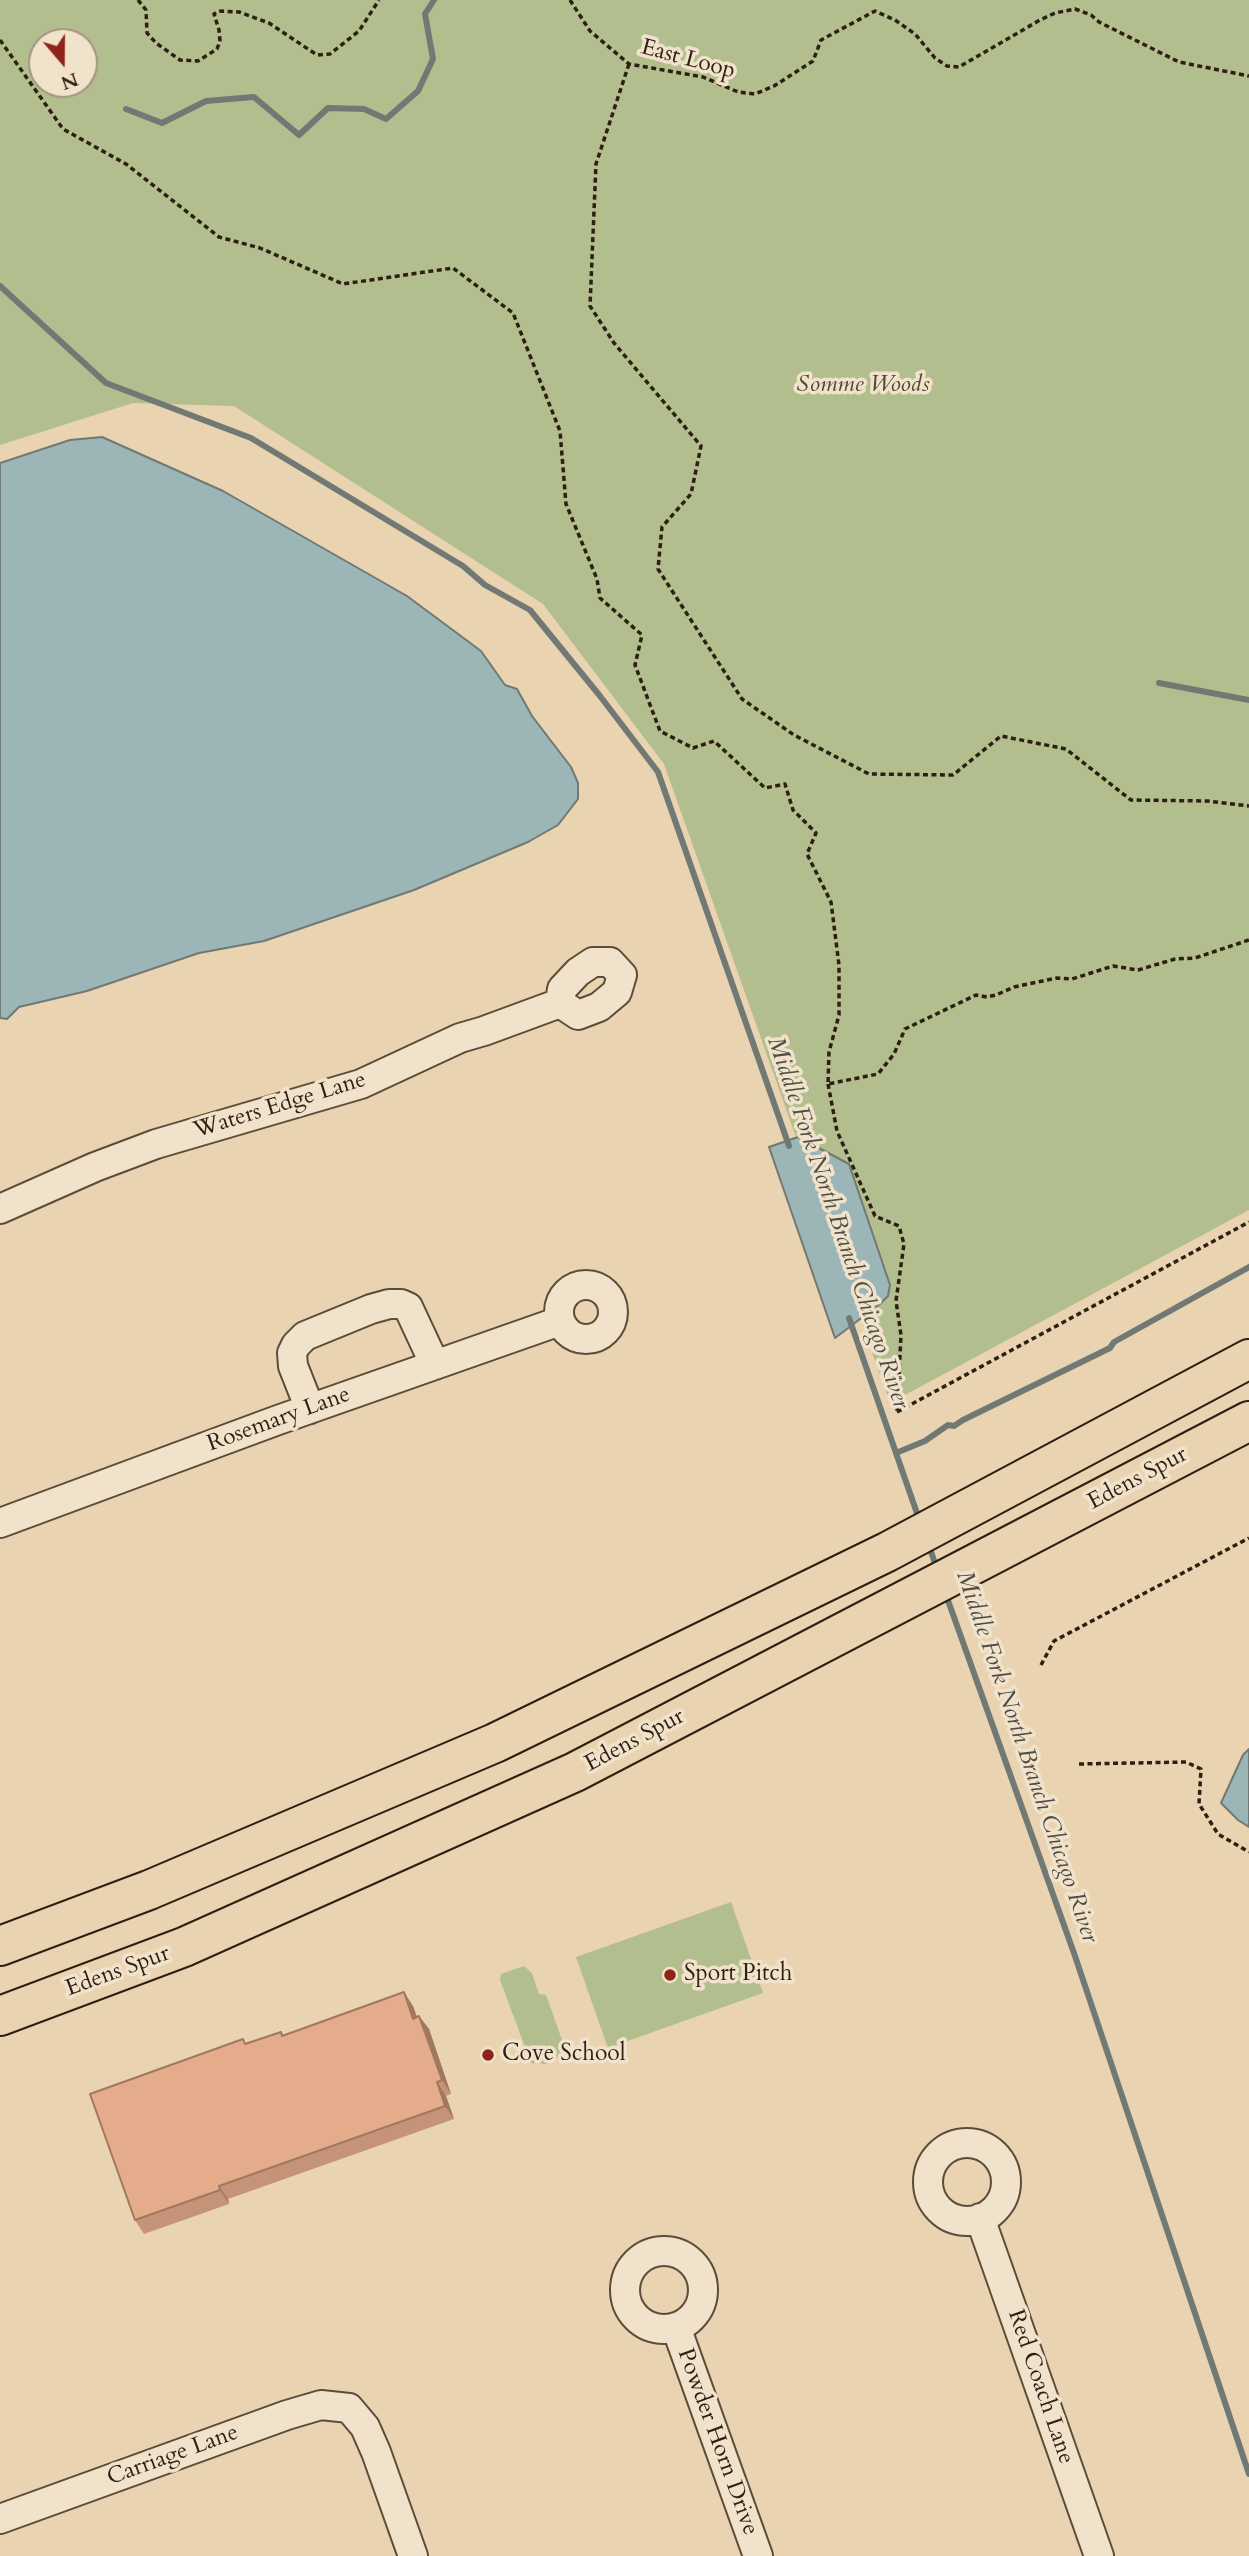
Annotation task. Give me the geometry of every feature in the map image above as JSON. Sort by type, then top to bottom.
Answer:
[{"type":"highway","points":[[0,1946],[149,1890],[495,1743],[887,1552],[1249,1359]]},
{"type":"highway","name":"Edens Spur","points":[[0,2016],[184,1947],[575,1772],[1249,1421]]},
{"type":"street","name":"Waters Edge Lane","points":[[0,1209],[95,1167],[156,1144],[361,1084],[460,1038],[560,1003]]},
{"type":"street","points":[[310,1409],[293,1366],[292,1353],[296,1345],[305,1336],[371,1309],[389,1304],[408,1307],[435,1365]]},
{"type":"street","name":"Rosemary Lane","points":[[0,1523],[560,1321]]},
{"type":"street","name":"Red Coach Lane","points":[[980,2218],[1099,2556]]},
{"type":"street","name":"Powder Horn Drive","points":[[676,2328],[758,2556]]},
{"type":"street","name":"Carriage Lane","points":[[0,2519],[321,2405],[349,2409],[365,2427],[414,2556]]},
{"type":"path","points":[[138,0],[146,10],[147,33],[156,43],[180,60],[198,61],[217,49],[219,30],[214,14],[219,11],[239,12],[269,23],[317,55],[330,54],[359,31],[379,0]]},
{"type":"path","name":"East Loop","points":[[570,0],[590,31],[629,64],[703,78],[738,92],[755,94],[774,86],[813,61],[821,40],[875,11],[895,20],[915,34],[935,58],[947,66],[959,67],[1040,20],[1055,13],[1075,9],[1179,62],[1249,76]]},
{"type":"path","points":[[0,40],[63,129],[126,164],[219,237],[260,248],[343,284],[453,268],[513,313],[559,431],[566,504],[597,579],[600,598],[642,635],[635,665],[660,731],[693,748],[715,741],[765,788],[785,784],[793,810],[816,834],[807,854],[831,902],[839,965],[839,1015],[829,1052],[828,1084],[837,1131],[876,1216],[899,1226],[904,1244],[896,1301],[901,1335],[897,1412],[1249,1222]]},
{"type":"path","points":[[629,64],[596,164],[590,306],[614,343],[701,446],[691,494],[662,527],[659,569],[742,699],[794,735],[869,774],[953,775],[1001,736],[1066,749],[1131,800],[1206,801],[1249,806]]},
{"type":"path","points":[[828,1084],[878,1074],[894,1054],[905,1029],[976,995],[987,997],[1017,987],[1057,978],[1072,979],[1113,967],[1138,970],[1175,959],[1195,958],[1249,940]]},
{"type":"path","points":[[1041,1665],[1054,1641],[1249,1538]]},
{"type":"path","points":[[1079,1764],[1186,1762],[1200,1769],[1199,1804],[1218,1834],[1249,1852]]},
{"type":"green space","name":"Somme Woods","points":[[0,0],[1249,0],[1249,1210],[890,1403],[664,764],[543,604],[234,406],[133,403],[0,445]]},
{"type":"green space","name":"Sport Pitch","points":[[731,1902],[763,1993],[608,2048],[576,1957]]},
{"type":"green space","points":[[524,1966],[532,1973],[539,1994],[546,1995],[562,2040],[569,2042],[572,2049],[548,2064],[531,2063],[500,1980],[501,1974]]},
{"type":"water","points":[[102,437],[223,491],[407,596],[481,651],[505,685],[517,689],[532,716],[571,767],[578,783],[578,799],[558,825],[528,842],[414,890],[264,941],[199,953],[87,991],[19,1007],[7,1019],[0,1018],[0,463],[70,440]]},
{"type":"water","points":[[798,1137],[849,1164],[890,1285],[888,1296],[880,1304],[835,1338],[769,1147]]},
{"type":"water","points":[[1249,1749],[1249,1827],[1221,1803],[1243,1755]]},
{"type":"building","points":[[404,1992],[413,2019],[419,2016],[442,2080],[437,2082],[445,2106],[219,2186],[220,2190],[135,2220],[90,2094],[243,2039],[245,2044],[281,2032],[282,2036]]},
{"type":"waterway","points":[[126,109],[162,123],[206,101],[254,97],[299,135],[328,108],[364,109],[386,119],[418,91],[433,59],[425,14],[434,0]]},
{"type":"waterway","name":"Middle Fork North Branch Chicago River","points":[[0,286],[106,383],[251,438],[463,566],[485,585],[530,610],[658,772],[789,1146]]},
{"type":"waterway","points":[[1159,683],[1249,700]]},
{"type":"waterway","points":[[896,1453],[925,1441],[948,1425],[954,1426],[1110,1348],[1114,1342],[1249,1267]]},
{"type":"waterway","name":"Middle Fork North Branch Chicago River","points":[[849,1318],[919,1519]]},
{"type":"waterway","name":"Middle Fork North Branch Chicago River","points":[[928,1543],[937,1569]]},
{"type":"waterway","name":"Middle Fork North Branch Chicago River","points":[[945,1592],[1075,1956],[1249,2474]]},
{"type":"place","name":"Sport Pitch","points":[[670,1975]]},
{"type":"place","name":"Cove School","points":[[488,2055]]}]
